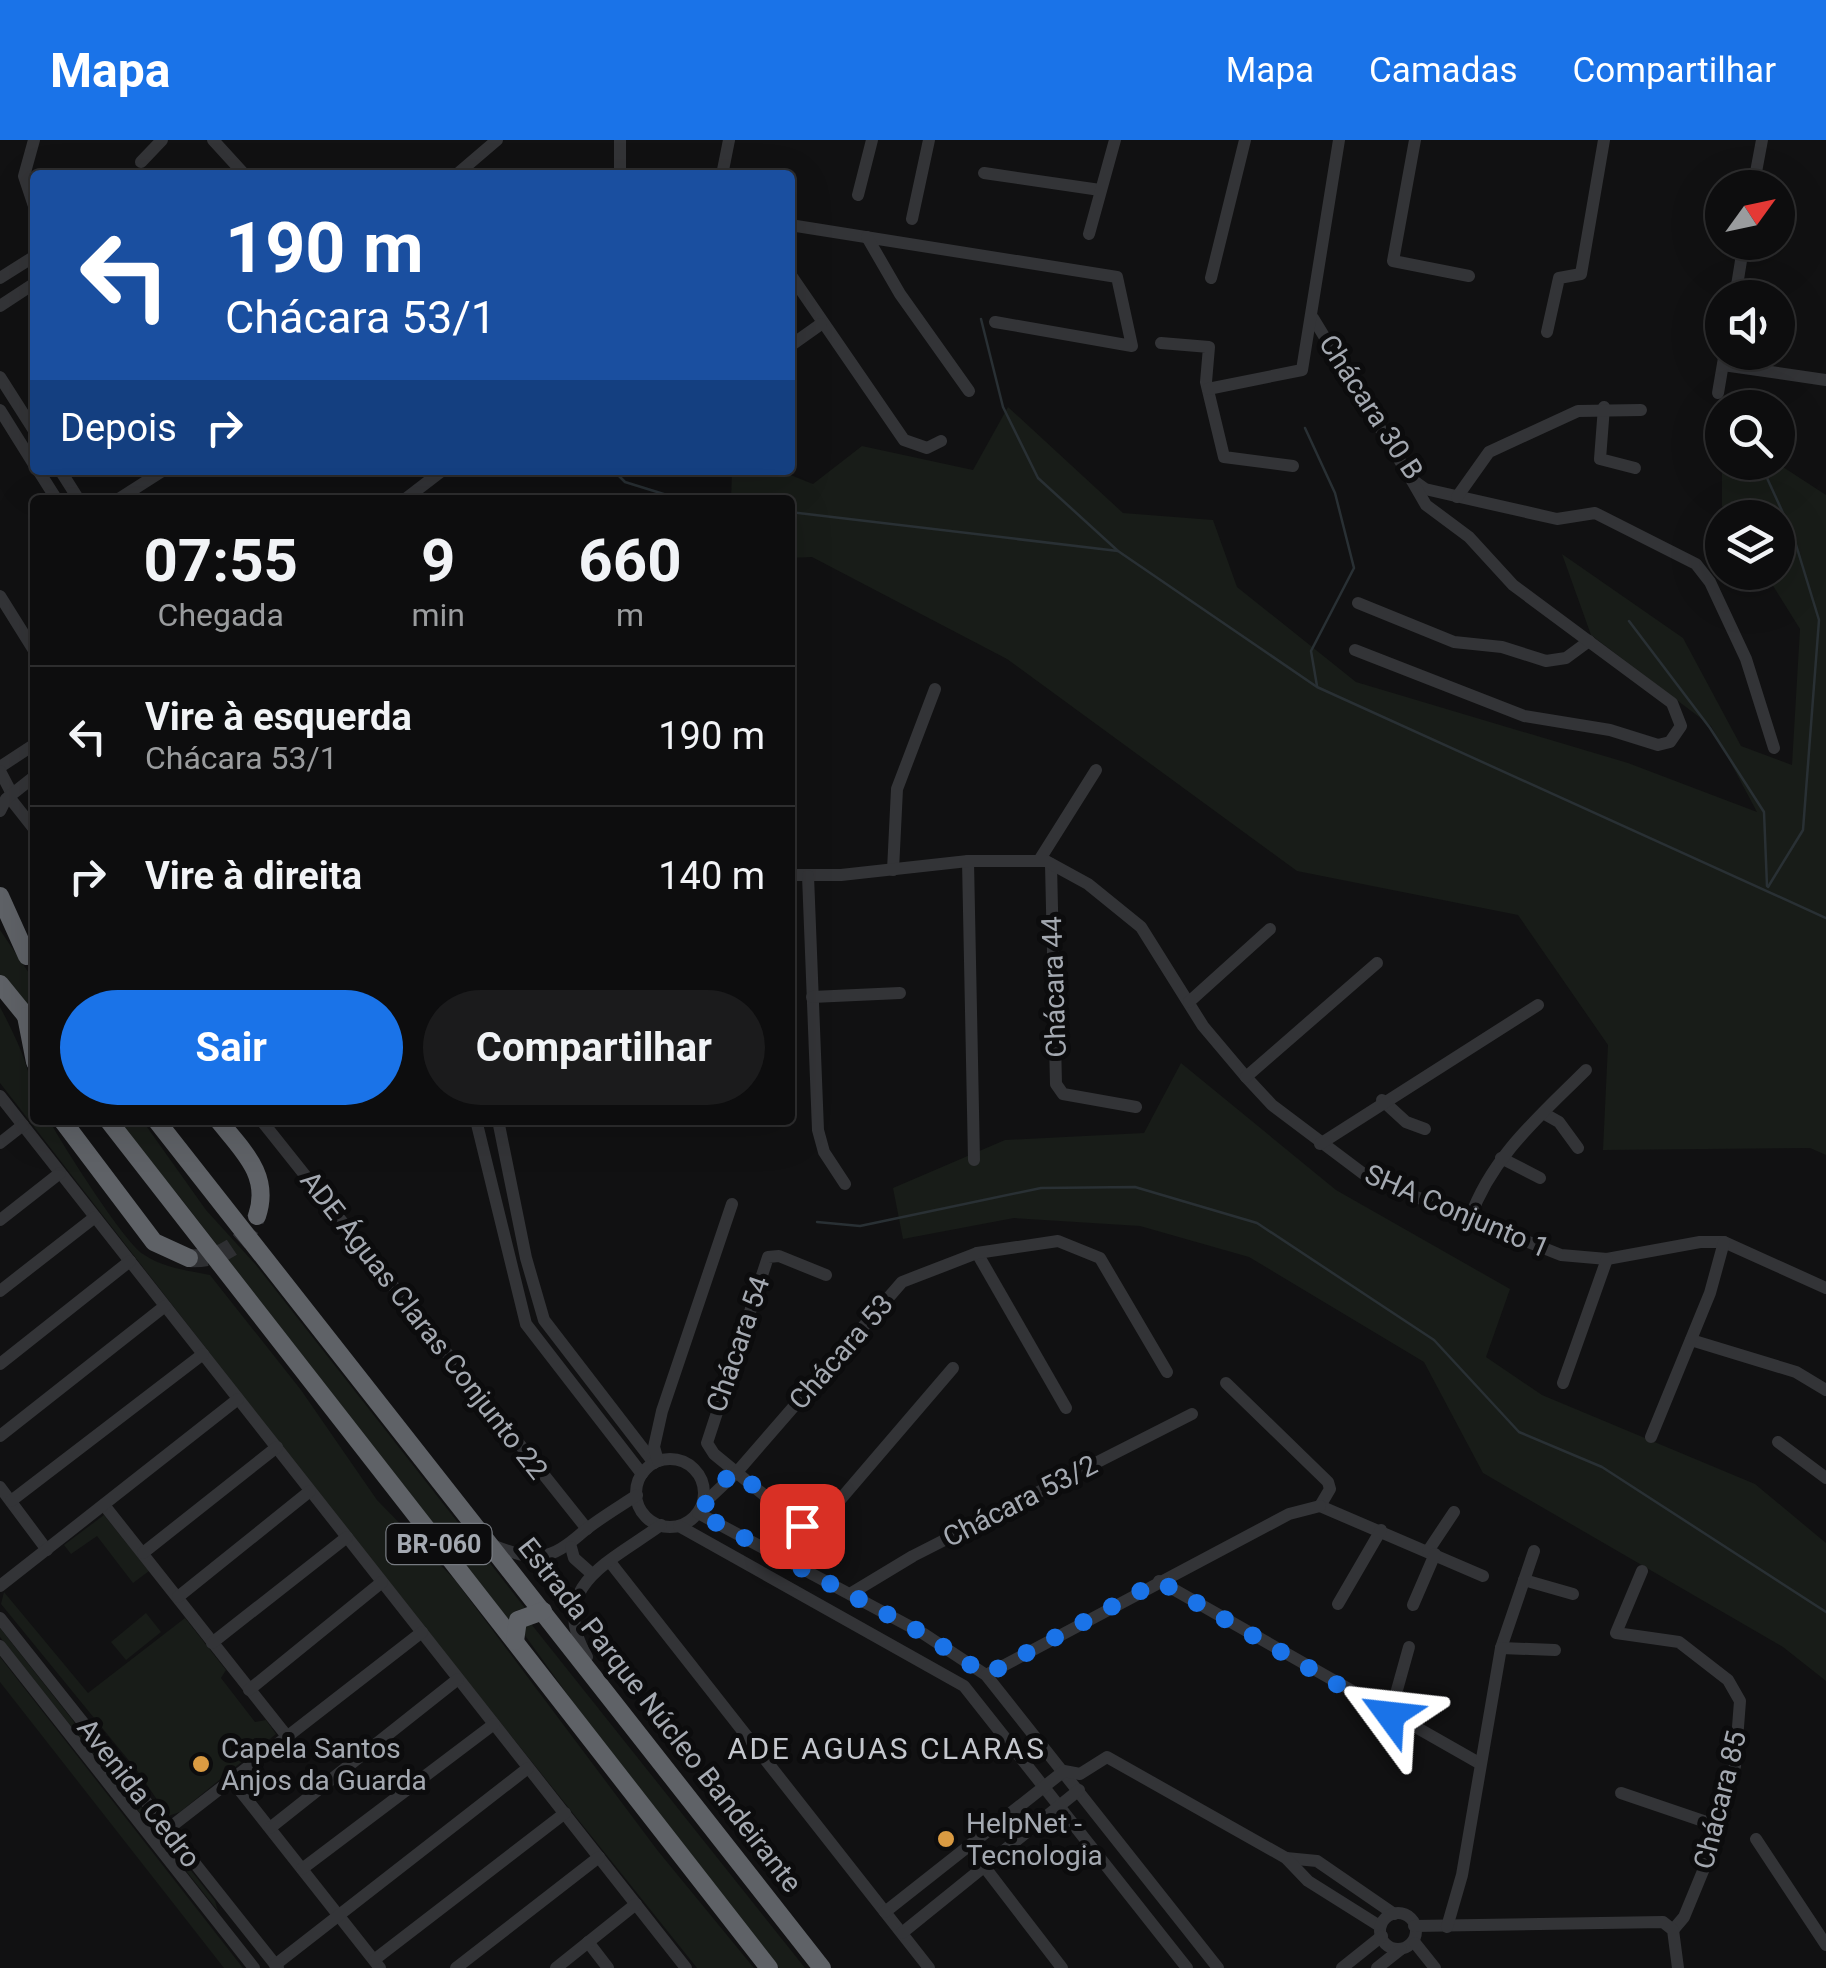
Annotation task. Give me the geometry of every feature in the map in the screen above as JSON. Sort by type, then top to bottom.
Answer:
[{"type":"highway","points":[[0,896],[30,959]]},
{"type":"highway","points":[[0,922],[30,960]]},
{"type":"highway","points":[[0,984],[30,1022]]},
{"type":"highway","points":[[66,1125],[149,1237],[164,1250],[188,1258]]},
{"type":"highway","name":"BR-060","points":[[112,1125],[769,1968]]},
{"type":"highway","name":"Estrada Parque Núcleo Bandeirante","points":[[160,1125],[822,1968]]},
{"type":"highway","points":[[222,1125],[258,1172],[262,1199],[257,1216]]},
{"type":"highway","points":[[514,1641],[518,1620],[543,1612]]},
{"type":"street","points":[[30,194],[24,176],[34,140]]},
{"type":"street","points":[[141,162],[162,140]]},
{"type":"street","points":[[213,140],[240,170]]},
{"type":"street","points":[[462,170],[497,140]]},
{"type":"street","points":[[620,140],[620,170]]},
{"type":"street","points":[[723,170],[729,140]]},
{"type":"street","points":[[858,195],[872,140]]},
{"type":"street","points":[[912,219],[929,140]]},
{"type":"street","points":[[1089,234],[1114,140]]},
{"type":"street","points":[[1211,278],[1244,140]]},
{"type":"street","points":[[1208,389],[1302,370],[1339,140]]},
{"type":"street","points":[[1415,140],[1394,261],[1469,276]]},
{"type":"street","points":[[1547,332],[1559,278],[1563,274],[1581,274],[1604,140]]},
{"type":"street","points":[[1757,170],[1762,140]]},
{"type":"street","points":[[984,172],[1100,190]]},
{"type":"street","points":[[795,226],[1114,276],[1120,281],[1132,344],[1129,348],[995,322]]},
{"type":"street","points":[[867,236],[900,294],[969,390]]},
{"type":"street","points":[[0,278],[30,259]]},
{"type":"street","points":[[795,282],[904,440],[927,448],[942,442]]},
{"type":"street","points":[[0,306],[30,286]]},
{"type":"street","name":"Chácara 30 B","points":[[1313,318],[1410,479],[1426,489],[1557,519],[1596,513],[1696,564],[1710,582],[1746,659],[1774,748]]},
{"type":"street","points":[[795,343],[822,324]]},
{"type":"street","points":[[1161,342],[1209,347],[1208,389],[1224,456],[1293,466]]},
{"type":"street","points":[[1777,370],[1826,380]]},
{"type":"street","points":[[0,377],[30,424]]},
{"type":"street","points":[[1604,407],[1600,459],[1635,468]]},
{"type":"street","points":[[1456,497],[1489,452],[1578,411],[1604,407],[1640,410]]},
{"type":"street","points":[[0,410],[30,458]]},
{"type":"street","points":[[126,495],[156,475]]},
{"type":"street","points":[[410,495],[436,475]]},
{"type":"street","points":[[1355,650],[1524,716],[1610,730],[1658,745],[1676,737],[1680,715],[1672,703],[1505,579],[1469,537],[1426,505],[1410,479]]},
{"type":"street","points":[[0,596],[30,644]]},
{"type":"street","points":[[1358,603],[1454,642],[1502,647],[1546,660],[1566,658],[1589,642]]},
{"type":"street","points":[[893,870],[897,789],[935,689]]},
{"type":"street","points":[[30,748],[0,769],[6,800],[30,825]]},
{"type":"street","points":[[795,875],[968,861],[1046,862],[1096,770]]},
{"type":"street","points":[[6,800],[30,780]]},
{"type":"street","points":[[968,861],[974,1160]]},
{"type":"street","name":"SHA Conjunto 1","points":[[1046,862],[1088,884],[1141,927],[1216,1044],[1320,1144],[1369,1178],[1562,1255],[1607,1260],[1700,1242],[1724,1242],[1826,1288]]},
{"type":"street","name":"Chácara 44","points":[[1046,862],[1058,1087],[1063,1094],[1136,1107]]},
{"type":"street","points":[[808,876],[820,1141],[846,1184]]},
{"type":"street","points":[[1189,1002],[1270,929]]},
{"type":"street","points":[[1246,1077],[1377,963]]},
{"type":"street","points":[[812,997],[900,993]]},
{"type":"street","points":[[1320,1144],[1382,1100],[1538,1005]]},
{"type":"street","points":[[1470,1218],[1500,1158],[1586,1070]]},
{"type":"street","points":[[0,1096],[686,1968]]},
{"type":"street","points":[[1382,1100],[1406,1122],[1425,1129]]},
{"type":"street","points":[[1543,1113],[1559,1122],[1578,1148]]},
{"type":"street","points":[[0,1142],[23,1125]]},
{"type":"street","name":"ADE Águas Claras Conjunto 22","points":[[268,1125],[587,1529]]},
{"type":"street","points":[[477,1125],[526,1324],[642,1474]]},
{"type":"street","points":[[499,1125],[526,1258],[544,1320],[656,1462]]},
{"type":"street","points":[[1500,1158],[1540,1178]]},
{"type":"street","points":[[0,1220],[60,1174]]},
{"type":"street","points":[[656,1462],[654,1446],[662,1412],[732,1204]]},
{"type":"street","points":[[0,1291],[96,1217]]},
{"type":"street","name":"Chácara 53","points":[[700,1509],[902,1282],[976,1253],[1058,1241],[1100,1258],[1167,1372]]},
{"type":"street","points":[[1651,1437],[1692,1340],[1724,1242]]},
{"type":"street","points":[[976,1253],[1066,1408]]},
{"type":"street","name":"Chácara 54","points":[[826,1275],[779,1256],[768,1258],[707,1443],[732,1476],[802,1526],[813,1526],[954,1368]]},
{"type":"street","points":[[1563,1382],[1607,1260]]},
{"type":"street","points":[[0,1364],[130,1261]]},
{"type":"street","points":[[0,1436],[166,1306]]},
{"type":"street","points":[[526,1324],[544,1320]]},
{"type":"street","points":[[1692,1340],[1796,1372],[1826,1390]]},
{"type":"street","points":[[11,1501],[203,1354]]},
{"type":"street","points":[[1226,1383],[1328,1482],[1330,1489],[1320,1506]]},
{"type":"street","points":[[0,1586],[238,1399]]},
{"type":"street","name":"Chácara 53/2","points":[[850,1594],[913,1556],[1192,1414]]},
{"type":"street","points":[[1778,1442],[1826,1478]]},
{"type":"street","points":[[143,1554],[277,1448]]},
{"type":"street","points":[[732,1476],[696,1470],[678,1460],[656,1462],[642,1474],[637,1495],[649,1519],[661,1526],[678,1526],[941,1672],[989,1712],[1187,1968]]},
{"type":"street","points":[[678,1526],[700,1509],[702,1481],[696,1470]]},
{"type":"street","points":[[0,1487],[47,1550]]},
{"type":"street","points":[[178,1598],[310,1490]]},
{"type":"street","points":[[492,1545],[536,1558],[571,1547],[587,1529],[637,1495]]},
{"type":"street","points":[[104,1506],[286,1735]]},
{"type":"street","points":[[986,1675],[1289,1514],[1320,1506],[1483,1576]]},
{"type":"street","points":[[700,1509],[986,1675],[1218,1968]]},
{"type":"street","points":[[1412,1605],[1432,1553],[1454,1512]]},
{"type":"street","points":[[608,1694],[572,1632],[574,1601],[592,1574],[661,1526]]},
{"type":"street","points":[[1338,1604],[1381,1530]]},
{"type":"street","points":[[212,1643],[347,1537]]},
{"type":"street","points":[[571,1547],[574,1558],[592,1574]]},
{"type":"street","points":[[1446,1927],[1462,1875],[1501,1648],[1534,1551]]},
{"type":"street","points":[[610,1562],[929,1968]]},
{"type":"street","name":"Chácara 85","points":[[1642,1571],[1616,1633],[1679,1642],[1728,1680],[1740,1701],[1735,1766],[1716,1811],[1710,1854],[1687,1911],[1673,1930]]},
{"type":"street","points":[[1524,1580],[1573,1594]]},
{"type":"street","points":[[1159,1581],[1479,1763]]},
{"type":"street","points":[[249,1690],[382,1582]]},
{"type":"street","name":"Avenida Cedro","points":[[0,1618],[277,1966]]},
{"type":"street","points":[[168,1829],[422,1632]]},
{"type":"street","name":"Avenida Cedro","points":[[0,1646],[254,1968]]},
{"type":"street","points":[[1390,1715],[1409,1647]]},
{"type":"street","points":[[1501,1648],[1555,1650]]},
{"type":"street","points":[[270,1828],[458,1679]]},
{"type":"street","points":[[989,1712],[990,1707],[1005,1699]]},
{"type":"street","points":[[302,1870],[494,1724]]},
{"type":"street","points":[[902,1933],[1079,1790],[1080,1774],[1099,1759],[1114,1758],[1286,1858],[1308,1880],[1435,1968]]},
{"type":"street","points":[[277,1966],[528,1768]]},
{"type":"street","points":[[885,1912],[1064,1770]]},
{"type":"street","points":[[1064,1770],[1080,1774]]},
{"type":"street","points":[[230,1778],[377,1964],[564,1813]]},
{"type":"street","points":[[1621,1794],[1715,1825]]},
{"type":"street","points":[[1020,1804],[1032,1806],[1034,1823]]},
{"type":"street","points":[[1756,1839],[1826,1944]]},
{"type":"street","points":[[456,1968],[599,1857]]},
{"type":"street","points":[[1286,1858],[1317,1861],[1414,1926],[1663,1922],[1673,1930],[1678,1968]]},
{"type":"street","points":[[983,1865],[1062,1968]]},
{"type":"street","points":[[1115,1877],[1139,1868]]},
{"type":"street","points":[[904,1899],[918,1920]]},
{"type":"street","points":[[556,1968],[636,1904]]},
{"type":"street","points":[[214,1918],[225,1916],[230,1907]]},
{"type":"street","points":[[1342,1968],[1394,1914]]},
{"type":"street","points":[[228,1934],[230,1925],[244,1926]]},
{"type":"street","points":[[1377,1968],[1408,1946],[1414,1926]]},
{"type":"street","points":[[588,1942],[608,1968]]},
{"type":"shaded area","points":[[1008,407],[1123,513],[1213,520],[1237,587],[1356,682],[1628,763],[1757,812],[1711,726],[1591,635],[1562,554],[1683,638],[1741,746],[1792,765],[1800,629],[1776,590],[1795,590],[1795,500],[1722,500],[1722,480],[1795,480],[1795,475],[1826,495],[1826,1155],[1810,1148],[1603,1150],[1608,1045],[1518,915],[1297,871],[1007,659],[812,557],[795,558],[795,495],[731,495],[732,475],[790,475],[813,484],[862,446],[973,470]]},
{"type":"shaded area","points":[[0,930],[30,975],[30,1015],[0,978]]},
{"type":"shaded area","points":[[0,1007],[25,1062],[30,1082],[30,1122],[0,1083]]},
{"type":"shaded area","points":[[1181,1063],[1336,1190],[1510,1289],[1486,1357],[1542,1395],[1755,1484],[1826,1543],[1826,1681],[1783,1647],[1483,1473],[1424,1362],[1249,1257],[1140,1226],[1014,1218],[903,1239],[893,1188],[1005,1140],[1144,1133]]},
{"type":"shaded area","points":[[33,1125],[52,1125],[122,1231],[143,1254],[175,1268],[210,1275],[301,1390],[377,1500],[455,1580],[658,1851],[754,1968],[697,1968],[375,1566]]},
{"type":"shaded area","points":[[116,1125],[146,1125],[206,1210],[256,1265],[525,1608],[515,1611],[508,1621],[179,1196]]},
{"type":"shaded area","points":[[104,1515],[149,1571],[133,1583],[97,1536],[71,1554],[64,1545]]},
{"type":"shaded area","points":[[4,1592],[88,1693],[185,1618],[226,1670],[221,1678],[255,1722],[266,1720],[276,1734],[180,1812],[168,1816],[139,1773],[1,1604]]},
{"type":"shaded area","points":[[146,1613],[161,1632],[126,1660],[111,1642]]},
{"type":"shaded area","points":[[529,1622],[805,1968],[779,1968],[610,1754],[524,1634],[522,1625]]},
{"type":"shaded area","points":[[0,1628],[215,1901],[218,1911],[0,1637]]},
{"type":"shaded area","points":[[0,1657],[243,1968],[224,1968],[0,1682]]},
{"type":"waterway","points":[[981,319],[1003,407],[1038,478],[1118,551]]},
{"type":"waterway","points":[[1305,428],[1335,493],[1354,568],[1311,651],[1317,686]]},
{"type":"waterway","points":[[618,475],[625,482],[667,495]]},
{"type":"waterway","points":[[1768,480],[1793,535],[1819,620],[1803,830],[1768,887]]},
{"type":"waterway","points":[[795,513],[1118,551],[1317,687],[1826,918]]},
{"type":"waterway","points":[[1629,621],[1710,728],[1764,812],[1767,886]]},
{"type":"waterway","points":[[817,1222],[860,1226],[1041,1188],[1135,1187],[1257,1223],[1434,1340],[1519,1432],[1602,1467],[1826,1612]]},
{"type":"tunnel","points":[[189,1258],[230,1249],[257,1216]]},
{"type":"place","name":"Capela Santos Anjos da Guarda","points":[[201,1764]]},
{"type":"place","name":"HelpNet - Tecnologia","points":[[946,1839]]},
{"type":"district","name":"ADE AGUAS CLARAS","points":[[887,1748]]},
{"type":"route","points":[[802,1526],[737,1472],[726,1479],[698,1513],[924,1634],[986,1675],[1159,1581],[1390,1715]]}]
